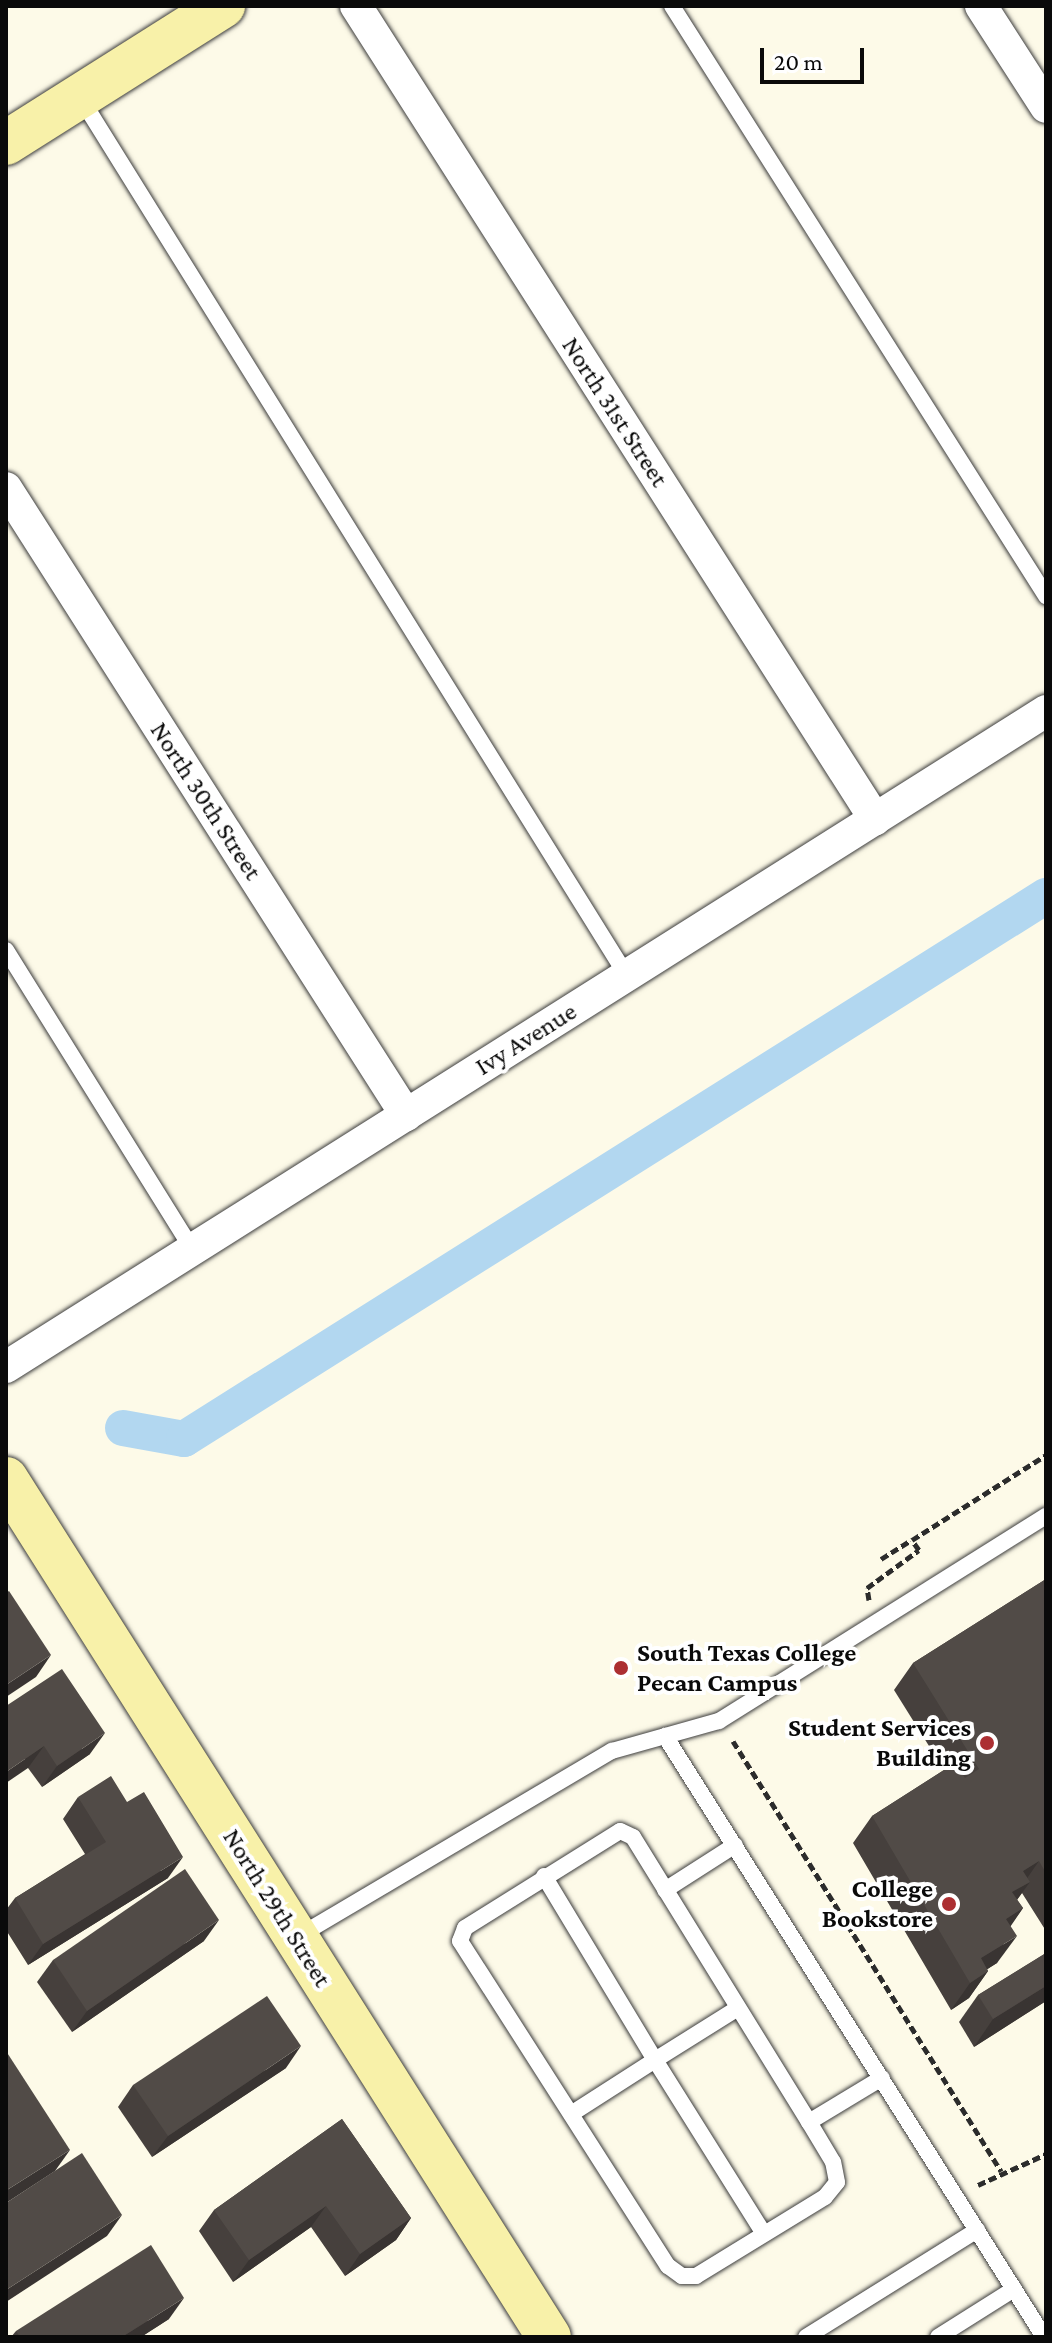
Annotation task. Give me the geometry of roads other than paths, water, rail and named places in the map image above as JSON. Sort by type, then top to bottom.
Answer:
[{"type":"street","points":[[6,143],[223,6]]},
{"type":"street","name":"North 31st Street","points":[[356,6],[875,819]]},
{"type":"street","points":[[981,6],[1046,107]]},
{"type":"street","name":"North 30th Street","points":[[6,488],[406,1115]]},
{"type":"street","name":"Ivy Avenue","points":[[6,1367],[1046,711]]},
{"type":"street","name":"North 29th Street","points":[[6,1479],[549,2337]]},
{"type":"lane","points":[[672,6],[1046,596]]},
{"type":"lane","points":[[79,96],[627,976]]},
{"type":"lane","points":[[6,950],[192,1249]]},
{"type":"lane","points":[[296,1938],[612,1751],[719,1721],[1046,1516]]},
{"type":"lane","points":[[665,1736],[1044,2337]]},
{"type":"lane","points":[[620,1831],[633,1837],[809,2122],[837,2182],[764,2234],[696,2276],[682,2276],[571,2114],[460,1941],[484,1912],[544,1876],[620,1831]]},
{"type":"lane","points":[[665,1890],[735,1845]]},
{"type":"lane","points":[[544,1876],[764,2234]]},
{"type":"lane","points":[[571,2114],[738,2008]]},
{"type":"lane","points":[[809,2122],[882,2078]]},
{"type":"lane","points":[[806,2337],[977,2230]]},
{"type":"lane","points":[[938,2337],[1014,2289]]},
{"type":"waterway","points":[[123,1428],[184,1439],[1046,896]]},
{"type":"place","name":"South Texas College Pecan Campus","points":[[621,1668]]},
{"type":"place","name":"Student Services Building","points":[[987,1743]]},
{"type":"place","name":"College Bookstore","points":[[949,1904]]}]
